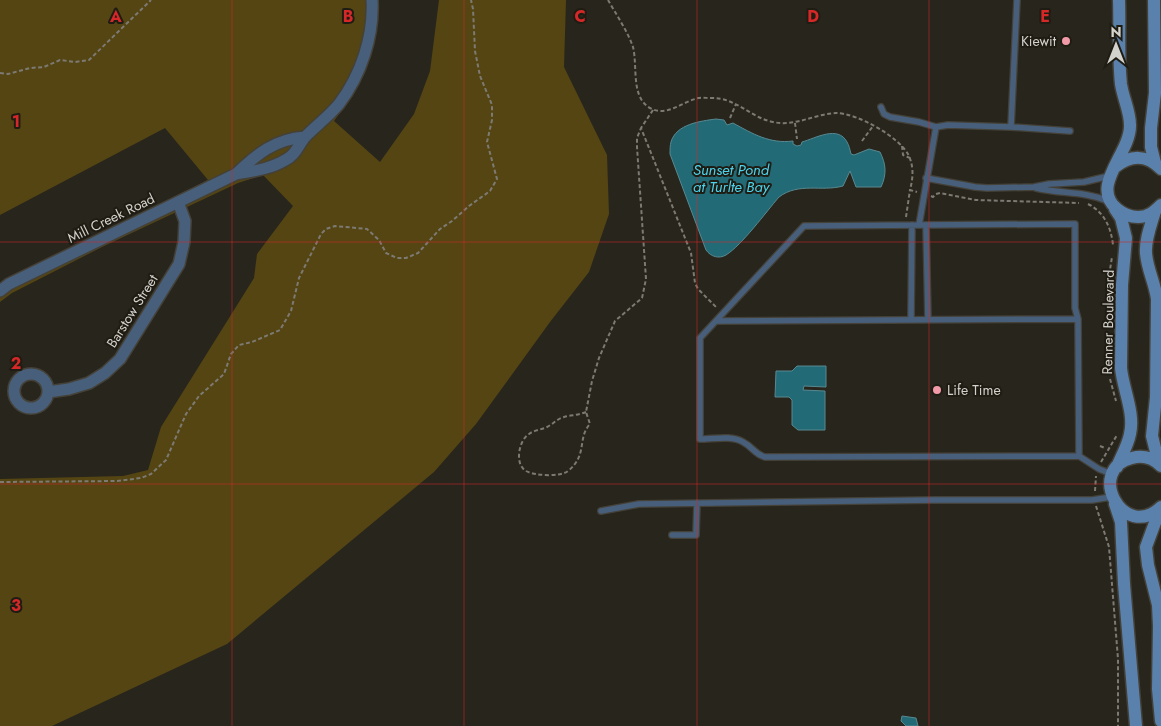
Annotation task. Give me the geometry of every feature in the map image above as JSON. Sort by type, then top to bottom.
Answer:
[{"type":"main road","points":[[1111,173],[1125,149],[1130,130],[1129,114],[1124,98],[1120,71],[1119,0]]},
{"type":"main road","points":[[1154,0],[1155,93],[1151,128],[1152,147],[1158,166]]},
{"type":"main road","points":[[1111,173],[1123,161],[1133,158],[1140,158],[1158,166]]},
{"type":"main road","name":"Renner Boulevard","points":[[1111,173],[1107,192],[1121,218],[1126,238],[1122,285],[1121,368],[1122,381],[1131,417],[1130,436],[1114,471]]},
{"type":"main road","points":[[1112,204],[1122,213],[1131,217],[1140,217],[1158,208]]},
{"type":"main road","points":[[1158,208],[1147,238],[1146,255],[1157,299],[1156,397],[1152,436],[1160,465]]},
{"type":"main road","points":[[1136,726],[1124,584],[1121,522],[1113,500],[1110,482],[1114,471],[1130,458],[1147,457],[1160,465]]},
{"type":"main road","points":[[1113,500],[1122,511],[1137,516],[1147,516],[1160,508]]},
{"type":"main road","points":[[1160,508],[1146,547],[1148,565],[1158,605],[1160,626],[1158,689],[1161,722]]},
{"type":"street","name":"Mill Creek Road","points":[[236,174],[265,170],[289,159],[298,149],[304,137],[319,126],[339,103],[354,80],[370,36],[372,0]]},
{"type":"street","name":"Mill Creek Road","points":[[0,291],[9,284],[236,174],[258,153],[291,138],[304,137]]},
{"type":"street","name":"Barstow Street","points":[[48,392],[69,389],[89,383],[105,373],[120,359],[179,264],[184,242],[184,221],[178,202]]},
{"type":"lane","points":[[1011,127],[1017,0]]},
{"type":"lane","points":[[881,107],[884,114],[890,117],[936,127],[948,125],[1070,131]]},
{"type":"lane","points":[[928,320],[922,225],[926,178],[936,127]]},
{"type":"lane","points":[[926,178],[975,187],[1034,187],[1084,182],[1111,173]]},
{"type":"lane","points":[[1034,187],[1049,191],[1097,196],[1112,204]]},
{"type":"lane","points":[[1079,456],[1075,224],[804,226],[700,338],[700,439],[737,439],[748,445],[756,454],[766,457],[1079,456],[1098,469],[1114,471]]},
{"type":"lane","points":[[911,320],[912,225]]},
{"type":"lane","points":[[716,321],[1078,319]]},
{"type":"lane","points":[[601,511],[639,504],[933,500],[1113,500]]},
{"type":"lane","points":[[672,535],[696,535],[697,503]]},
{"type":"path","points":[[0,73],[8,74],[30,68],[44,67],[60,60],[75,62],[89,60],[151,0]]},
{"type":"path","points":[[0,482],[117,481],[141,478],[151,474],[166,460],[186,414],[199,396],[224,374],[231,354],[239,345],[252,342],[280,330],[291,311],[302,272],[321,234],[326,229],[335,226],[367,229],[379,240],[386,253],[397,258],[406,258],[418,253],[440,229],[452,222],[469,206],[490,191],[497,179],[487,142],[492,120],[492,105],[480,76],[475,51],[471,0]]},
{"type":"path","points":[[608,0],[632,46],[636,67],[636,88],[642,101],[652,110],[666,111],[696,98],[717,98],[736,104],[759,118],[785,124],[820,115],[837,113],[852,115],[874,126],[902,146],[910,158],[913,172],[906,220]]},
{"type":"path","points":[[730,118],[736,104]]},
{"type":"path","points":[[586,412],[564,417],[548,427],[531,432],[524,438],[520,450],[522,467],[526,471],[544,475],[560,475],[566,473],[572,467],[580,455],[585,430],[590,424],[586,412],[596,367],[615,321],[642,298],[646,286],[637,138],[652,110]]},
{"type":"path","points":[[795,122],[797,139]]},
{"type":"path","points":[[862,141],[874,126]]},
{"type":"path","points":[[642,128],[691,253],[695,283],[698,289],[723,314]]},
{"type":"path","points":[[902,146],[903,155],[910,158]]},
{"type":"path","points":[[910,190],[917,192]]},
{"type":"path","points":[[1100,446],[1104,448]]},
{"type":"path","points":[[1094,496],[1096,476]]},
{"type":"path","points":[[1096,504],[1109,546],[1118,659],[1118,726]]},
{"type":"shaded area","points":[[0,0],[378,0],[375,35],[367,65],[354,92],[334,121],[380,162],[414,114],[430,71],[439,0],[566,0],[564,67],[607,155],[609,214],[589,272],[476,424],[434,472],[227,644],[52,726],[0,726],[0,479],[123,476],[148,470],[161,427],[254,278],[257,254],[293,206],[263,175],[238,183],[102,247],[12,293],[0,302],[0,285],[34,266],[208,180],[165,128],[0,215]]},
{"type":"water","name":"Sunset Pond at Turlte Bay","points":[[716,119],[724,120],[727,125],[733,123],[769,140],[793,141],[793,144],[797,146],[801,145],[802,142],[826,134],[838,134],[847,142],[851,154],[854,155],[869,149],[880,152],[885,169],[883,182],[881,187],[856,187],[850,171],[843,186],[787,192],[779,197],[732,250],[723,256],[713,256],[706,250],[670,154],[670,149],[674,136],[683,127],[696,122]]},
{"type":"water","points":[[797,366],[826,366],[826,387],[804,386],[803,390],[825,391],[825,430],[798,430],[792,425],[792,400],[789,397],[775,397],[776,371],[792,371]]},
{"type":"water","points":[[902,716],[916,718],[918,726],[906,726],[901,721]]},
{"type":"place","name":"Kiewit","points":[[1066,41]]},
{"type":"place","name":"Life Time","points":[[937,390]]}]
